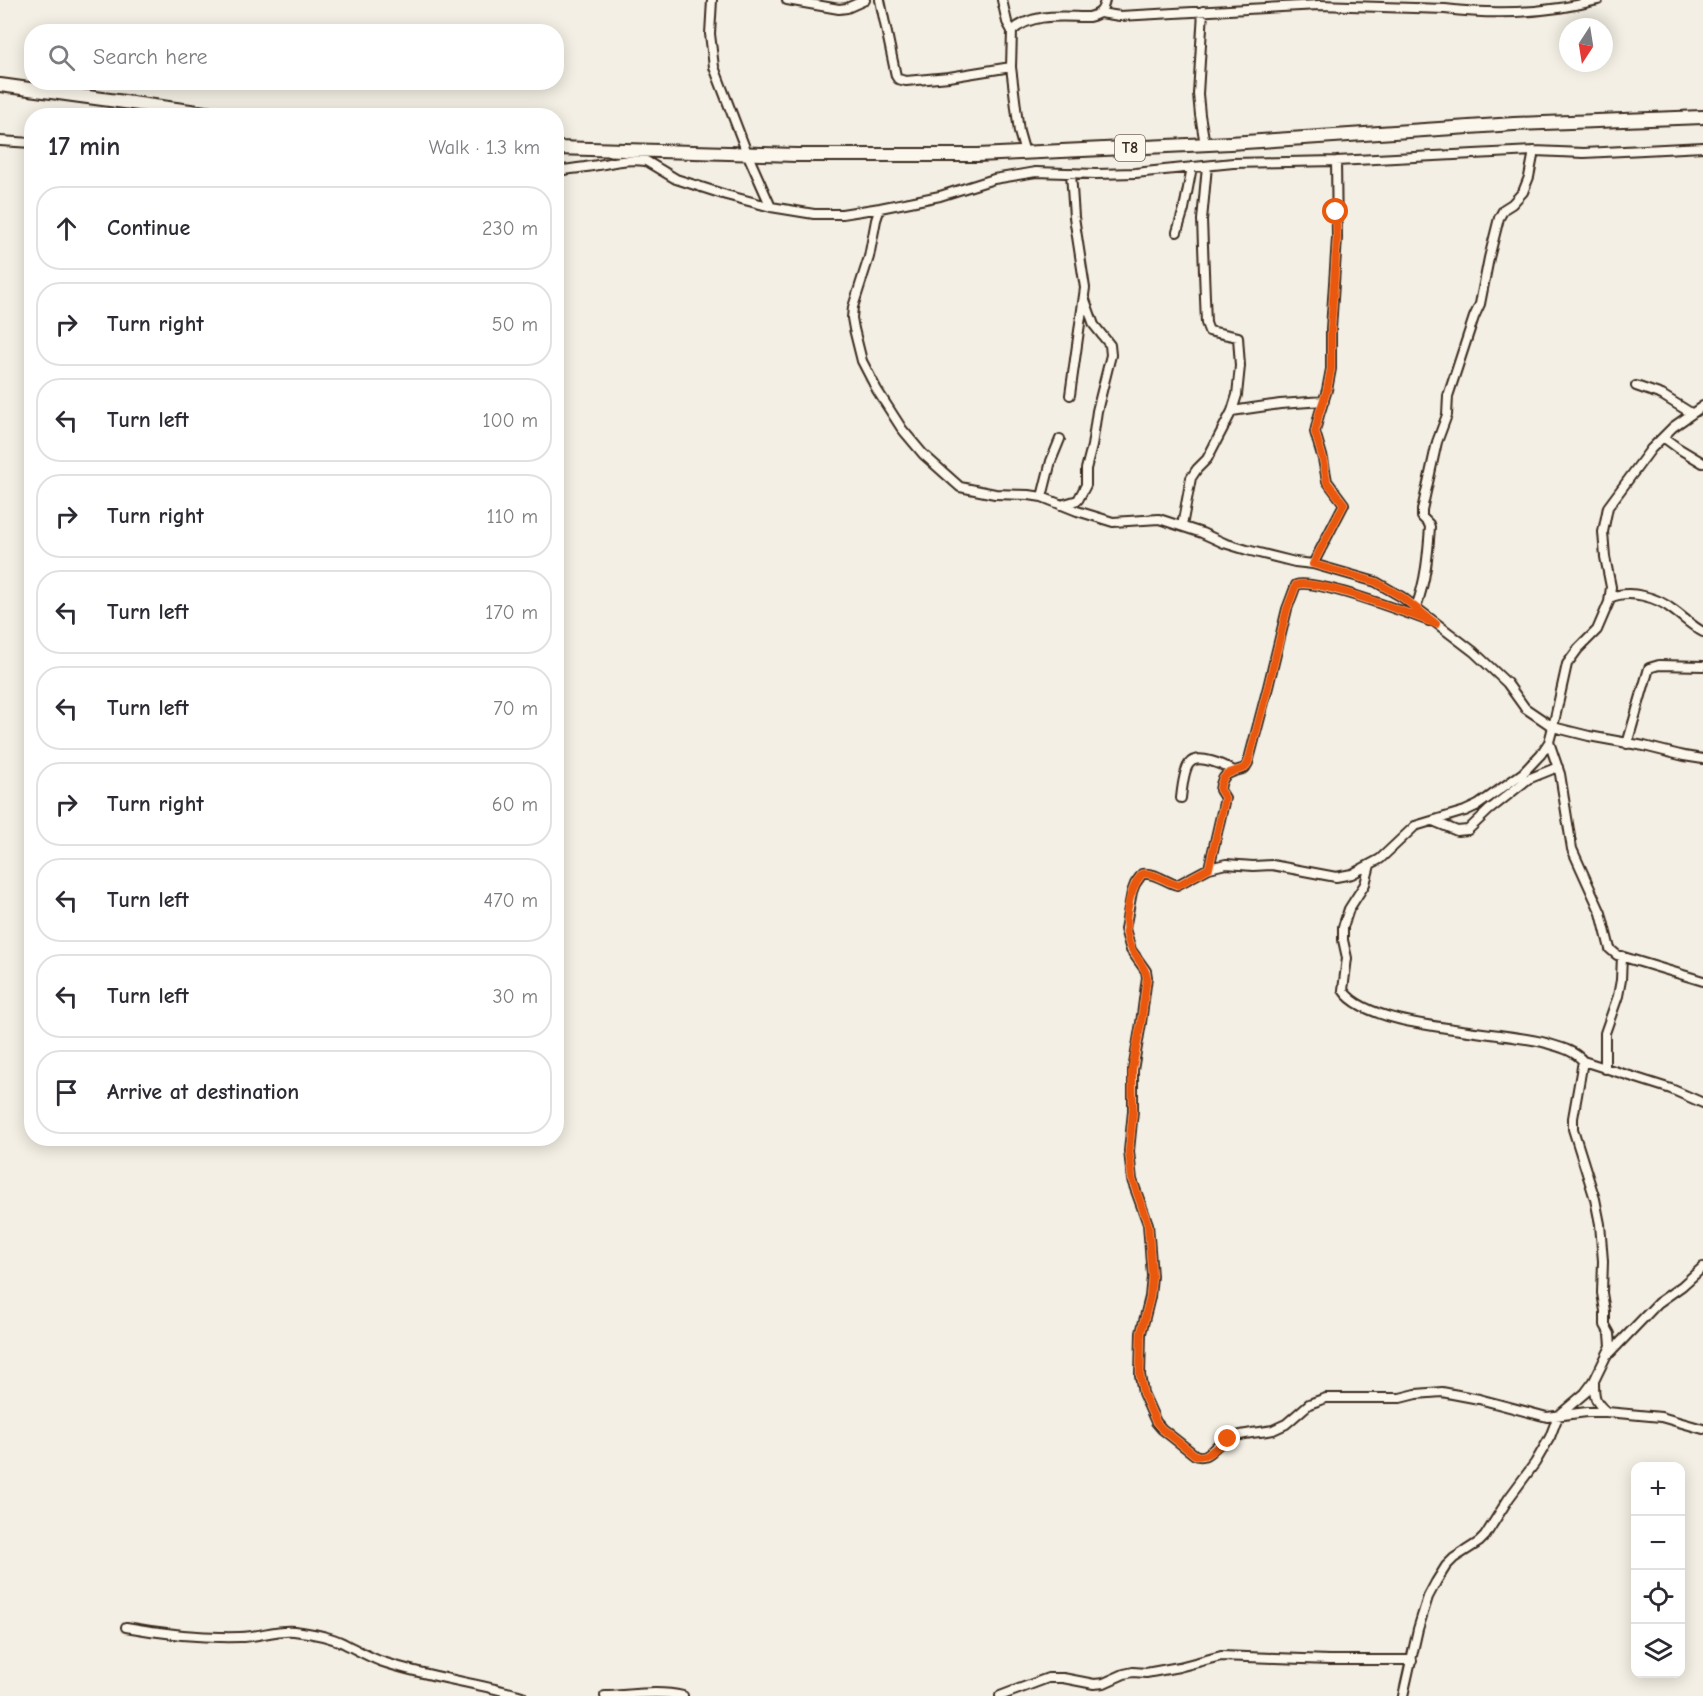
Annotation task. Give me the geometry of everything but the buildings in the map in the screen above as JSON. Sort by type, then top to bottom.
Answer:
[{"type":"highway","points":[[0,85],[24,88]]},
{"type":"highway","points":[[37,90],[168,108]]},
{"type":"highway","name":"T8","points":[[564,148],[902,155],[1024,153],[1514,124],[1703,117]]},
{"type":"street","points":[[712,0],[710,34],[714,67],[747,153],[771,207]]},
{"type":"street","points":[[787,0],[839,9],[865,0]]},
{"type":"street","points":[[880,0],[898,79],[906,81],[949,77],[1011,67]]},
{"type":"street","points":[[1002,0],[1007,22],[1012,31],[1011,67],[1019,132],[1024,153]]},
{"type":"street","points":[[1100,13],[1105,0]]},
{"type":"street","points":[[1012,31],[1021,23],[1036,18],[1089,17],[1100,13],[1120,16],[1319,5],[1445,9],[1466,12],[1525,11],[1599,0]]},
{"type":"street","points":[[1203,11],[1198,94],[1205,144]]},
{"type":"street","points":[[0,141],[24,142]]},
{"type":"street","points":[[564,170],[626,159],[641,160],[676,179],[726,195],[771,207],[814,214],[842,214],[940,196],[994,179],[1035,172],[1135,173],[1233,164],[1703,147]]},
{"type":"street","points":[[1416,607],[1423,590],[1430,527],[1422,517],[1422,510],[1437,442],[1447,415],[1448,396],[1480,304],[1501,213],[1523,192],[1529,177],[1534,152]]},
{"type":"street","points":[[1313,564],[1344,504],[1327,482],[1316,437],[1317,421],[1331,369],[1331,329],[1337,238],[1336,161]]},
{"type":"street","points":[[1182,526],[1191,478],[1208,459],[1232,411],[1240,377],[1238,337],[1209,331],[1206,323],[1202,220],[1207,166]]},
{"type":"street","points":[[1177,232],[1192,167]]},
{"type":"street","points":[[1070,395],[1084,297],[1071,173]]},
{"type":"street","points":[[880,208],[869,256],[856,294],[852,318],[862,361],[902,429],[923,454],[960,488],[995,495],[1042,497],[1113,522],[1155,519],[1202,533],[1232,546],[1295,562],[1313,564],[1376,582],[1416,607],[1494,670],[1525,708],[1553,727],[1703,759]]},
{"type":"street","points":[[1061,505],[1076,501],[1084,489],[1097,411],[1112,355],[1110,345],[1094,325],[1084,297]]},
{"type":"street","points":[[1636,386],[1662,394],[1691,413]]},
{"type":"street","points":[[1232,411],[1324,401]]},
{"type":"street","points":[[1703,406],[1691,413],[1651,449],[1608,507],[1605,515],[1604,542],[1611,587],[1610,598],[1597,630],[1567,664],[1549,742],[1523,773],[1486,800],[1465,811],[1415,826],[1380,859],[1352,874],[1336,877],[1267,864],[1253,866],[1226,864],[1209,868],[1178,885],[1157,876],[1142,874],[1134,884],[1125,929],[1131,950],[1147,974],[1132,1070],[1130,1167],[1148,1224],[1152,1284],[1141,1333],[1140,1361],[1143,1393],[1156,1422],[1189,1451],[1200,1457],[1205,1456],[1228,1439],[1274,1430],[1309,1404],[1334,1396],[1400,1398],[1442,1392],[1472,1397],[1547,1417],[1607,1412],[1660,1417],[1703,1429]]},
{"type":"street","points":[[1663,437],[1703,463]]},
{"type":"street","points":[[1042,497],[1051,461],[1060,439]]},
{"type":"street","points":[[1209,868],[1225,798],[1220,790],[1221,780],[1234,771],[1245,768],[1248,763],[1287,609],[1296,585],[1300,583],[1356,596],[1436,624]]},
{"type":"street","points":[[1610,598],[1628,593],[1655,601],[1671,608],[1703,632]]},
{"type":"street","points":[[1627,744],[1649,668],[1659,665],[1703,666]]},
{"type":"street","points":[[1549,742],[1558,767],[1572,849],[1601,913],[1610,949],[1613,953],[1703,981]]},
{"type":"street","points":[[1180,798],[1188,765],[1196,759],[1218,762],[1234,771]]},
{"type":"street","points":[[1432,821],[1457,831],[1468,830],[1528,779],[1558,767]]},
{"type":"street","points":[[1370,865],[1365,884],[1349,909],[1343,927],[1347,958],[1343,990],[1348,997],[1374,1013],[1411,1022],[1535,1040],[1563,1048],[1583,1061],[1671,1089],[1703,1103]]},
{"type":"street","points":[[1605,1069],[1605,1033],[1618,996],[1622,956]]},
{"type":"street","points":[[1403,1696],[1418,1629],[1428,1596],[1436,1582],[1454,1558],[1485,1536],[1535,1463],[1550,1437],[1558,1416],[1585,1393],[1594,1381],[1612,1343],[1605,1325],[1600,1224],[1595,1199],[1573,1129],[1583,1061]]},
{"type":"street","points":[[1608,1355],[1658,1303],[1703,1267]]},
{"type":"street","points":[[1594,1381],[1596,1402],[1607,1412]]},
{"type":"street","points":[[126,1627],[154,1633],[217,1637],[243,1637],[292,1631],[328,1638],[380,1661],[416,1672],[522,1696]]},
{"type":"street","points":[[1000,1696],[1048,1678],[1063,1678],[1094,1684],[1104,1683],[1133,1672],[1146,1673],[1168,1669],[1221,1656],[1412,1660]]},
{"type":"street","points":[[606,1696],[663,1693],[683,1696]]},
{"type":"route","points":[[1228,1439],[1205,1456],[1195,1455],[1156,1422],[1143,1393],[1140,1375],[1141,1333],[1150,1297],[1152,1276],[1148,1224],[1132,1179],[1129,1151],[1133,1111],[1132,1070],[1147,974],[1131,950],[1125,929],[1134,884],[1142,874],[1157,876],[1178,885],[1209,868],[1225,798],[1220,790],[1221,780],[1226,775],[1245,768],[1248,763],[1287,609],[1296,585],[1300,583],[1356,596],[1436,624],[1402,597],[1376,582],[1313,564],[1344,507],[1343,502],[1327,482],[1315,432],[1331,369],[1331,329],[1337,238],[1336,212]]}]
